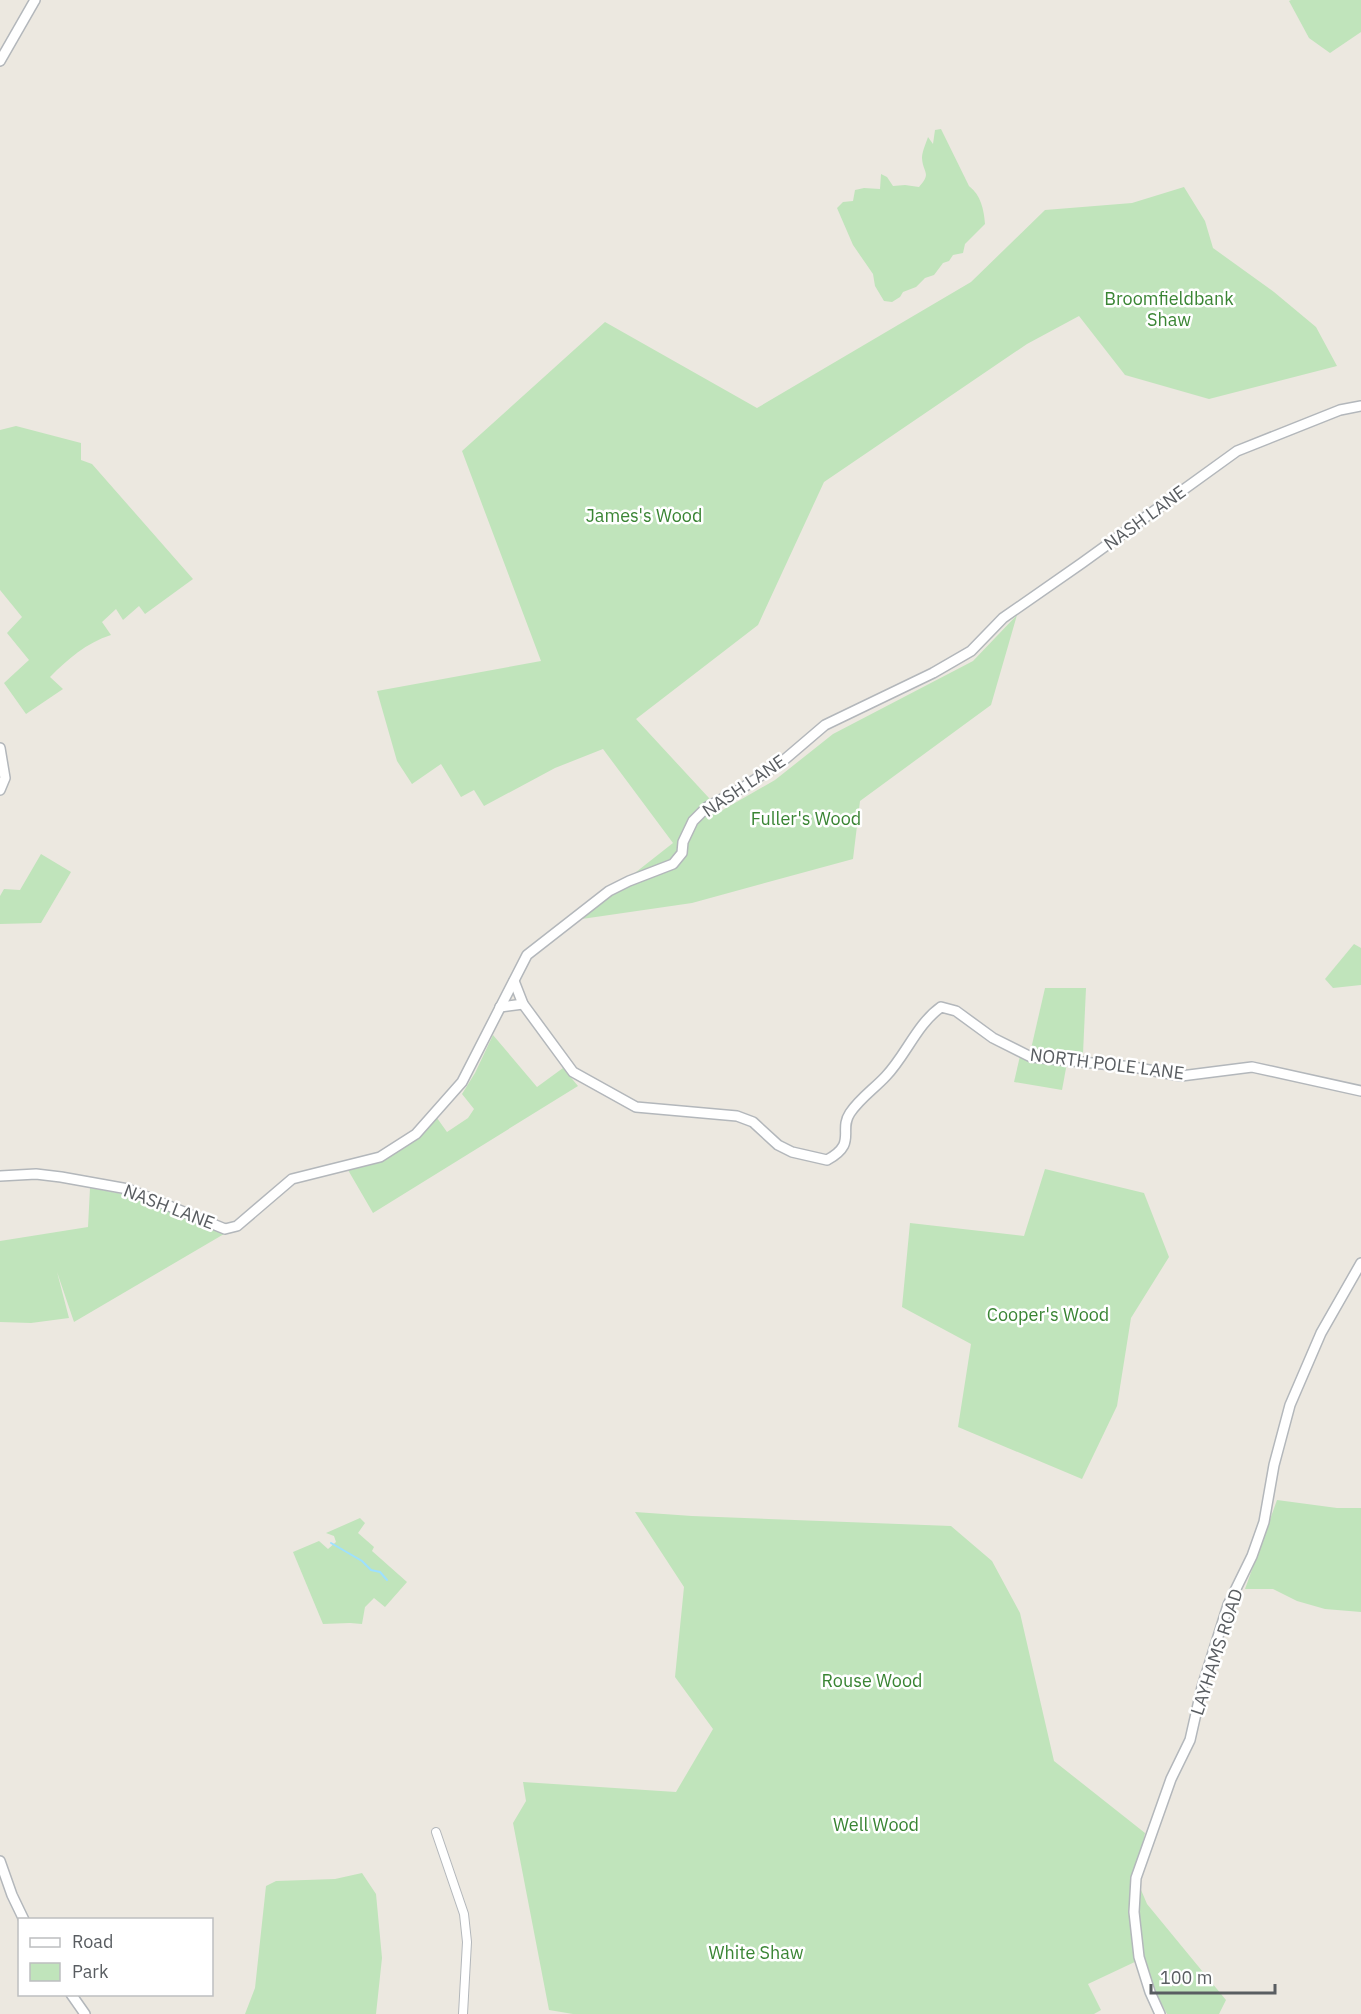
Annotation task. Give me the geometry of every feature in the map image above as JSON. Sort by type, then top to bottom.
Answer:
[{"type":"street","points":[[0,60],[35,0]]},
{"type":"street","name":"NASH LANE","points":[[0,1176],[36,1174],[128,1189],[225,1228],[237,1226],[292,1179],[380,1157],[416,1134],[462,1082],[527,955],[609,891],[628,881],[673,864],[682,853],[683,842],[693,821],[707,807],[744,787],[784,760],[825,725],[933,673],[971,651],[1003,618],[1238,451],[1341,410],[1361,406]]},
{"type":"street","points":[[0,748],[5,778],[0,790]]},
{"type":"street","name":"NORTH POLE LANE","points":[[514,981],[523,1004],[573,1072],[636,1107],[737,1116],[753,1122],[778,1145],[792,1152],[827,1160],[843,1147],[848,1115],[886,1076],[930,1015],[941,1007],[956,1011],[993,1038],[1031,1057],[1133,1067],[1181,1076],[1252,1067],[1361,1091]]},
{"type":"street","points":[[500,1007],[523,1004]]},
{"type":"street","name":"LAYHAMS ROAD","points":[[1161,2014],[1150,1992],[1139,1957],[1134,1912],[1136,1878],[1171,1779],[1189,1744],[1202,1688],[1228,1605],[1252,1556],[1264,1522],[1274,1465],[1290,1405],[1321,1333],[1361,1263]]},
{"type":"street","points":[[436,1832],[464,1914],[467,1942],[463,2014]]},
{"type":"street","points":[[0,1861],[23,1918]]},
{"type":"street","points":[[72,1996],[85,2014]]},
{"type":"green space","points":[[1361,0],[1361,32],[1330,53],[1309,38],[1289,1]]},
{"type":"green space","points":[[941,129],[969,186],[979,198],[985,224],[965,244],[963,253],[953,255],[934,275],[925,278],[916,287],[903,292],[892,302],[884,301],[875,286],[873,274],[853,245],[837,208],[843,202],[853,201],[855,190],[880,189],[881,174],[887,177],[893,186],[919,187],[926,175],[922,158],[923,150],[928,137],[933,144],[935,130]]},
{"type":"green space","name":"James's Wood","points":[[1184,187],[1205,221],[1213,248],[1274,292],[1316,327],[1337,366],[1209,399],[1125,375],[1079,316],[1027,344],[824,482],[758,625],[636,719],[721,811],[775,780],[833,734],[973,661],[1017,615],[991,705],[860,801],[853,859],[692,903],[575,920],[673,843],[603,749],[555,768],[484,806],[474,790],[461,797],[441,764],[412,784],[397,761],[377,691],[541,661],[462,451],[605,322],[757,408],[971,282],[1045,210],[1132,203]]},
{"type":"green space","points":[[16,426],[81,443],[81,460],[92,464],[193,579],[145,614],[139,606],[123,620],[116,609],[102,622],[111,635],[85,647],[50,677],[63,689],[26,714],[4,683],[29,660],[7,633],[22,617],[0,590],[0,430]]},
{"type":"green space","points":[[41,854],[71,872],[41,923],[0,924],[0,896],[4,889],[20,890]]},
{"type":"green space","points":[[1354,944],[1361,948],[1361,985],[1333,988],[1325,979]]},
{"type":"green space","points":[[1045,988],[1086,988],[1083,1054],[1031,1049]]},
{"type":"green space","points":[[493,1035],[537,1087],[563,1068],[578,1086],[373,1213],[348,1170],[376,1162],[397,1152],[416,1139],[437,1118],[447,1132],[468,1118],[474,1109],[462,1094]]},
{"type":"green space","points":[[1020,1056],[1067,1063],[1062,1090],[1014,1082]]},
{"type":"green space","name":"Cooper's Wood","points":[[1045,1169],[1144,1193],[1169,1257],[1131,1318],[1117,1406],[1082,1479],[958,1427],[971,1344],[902,1307],[910,1223],[1024,1236]]},
{"type":"green space","points":[[90,1188],[128,1195],[224,1234],[74,1322],[57,1272],[69,1318],[31,1323],[0,1322],[0,1241],[88,1227]]},
{"type":"green space","points":[[1277,1500],[1337,1508],[1361,1508],[1361,1612],[1325,1609],[1297,1601],[1273,1589],[1245,1589]]},
{"type":"green space","name":"Well Wood","points":[[635,1512],[951,1526],[992,1561],[1020,1613],[1054,1761],[1145,1833],[1136,1878],[1147,1904],[1226,2000],[1219,2014],[1167,2014],[1139,1960],[1088,1984],[1101,2010],[1094,2014],[573,2014],[549,2010],[513,1823],[526,1801],[523,1782],[676,1792],[713,1729],[675,1677],[684,1587]]},
{"type":"green space","points":[[360,1518],[365,1523],[358,1533],[374,1547],[372,1551],[407,1582],[385,1607],[374,1598],[365,1607],[362,1624],[323,1624],[293,1552],[319,1541],[328,1549],[336,1542],[334,1536],[326,1533]]},
{"type":"green space","points":[[362,1873],[376,1894],[382,1958],[376,2014],[245,2014],[255,1988],[266,1886],[276,1881],[335,1879]]},
{"type":"waterway","points":[[331,1543],[362,1561],[371,1570],[380,1572],[387,1580]]},
{"type":"park label","name":"Broomfieldbank Shaw","points":[[1169,309]]},
{"type":"park label","name":"Fuller's Wood","points":[[806,819]]},
{"type":"park label","name":"Rouse Wood","points":[[872,1681]]},
{"type":"park label","name":"White Shaw","points":[[756,1953]]}]
